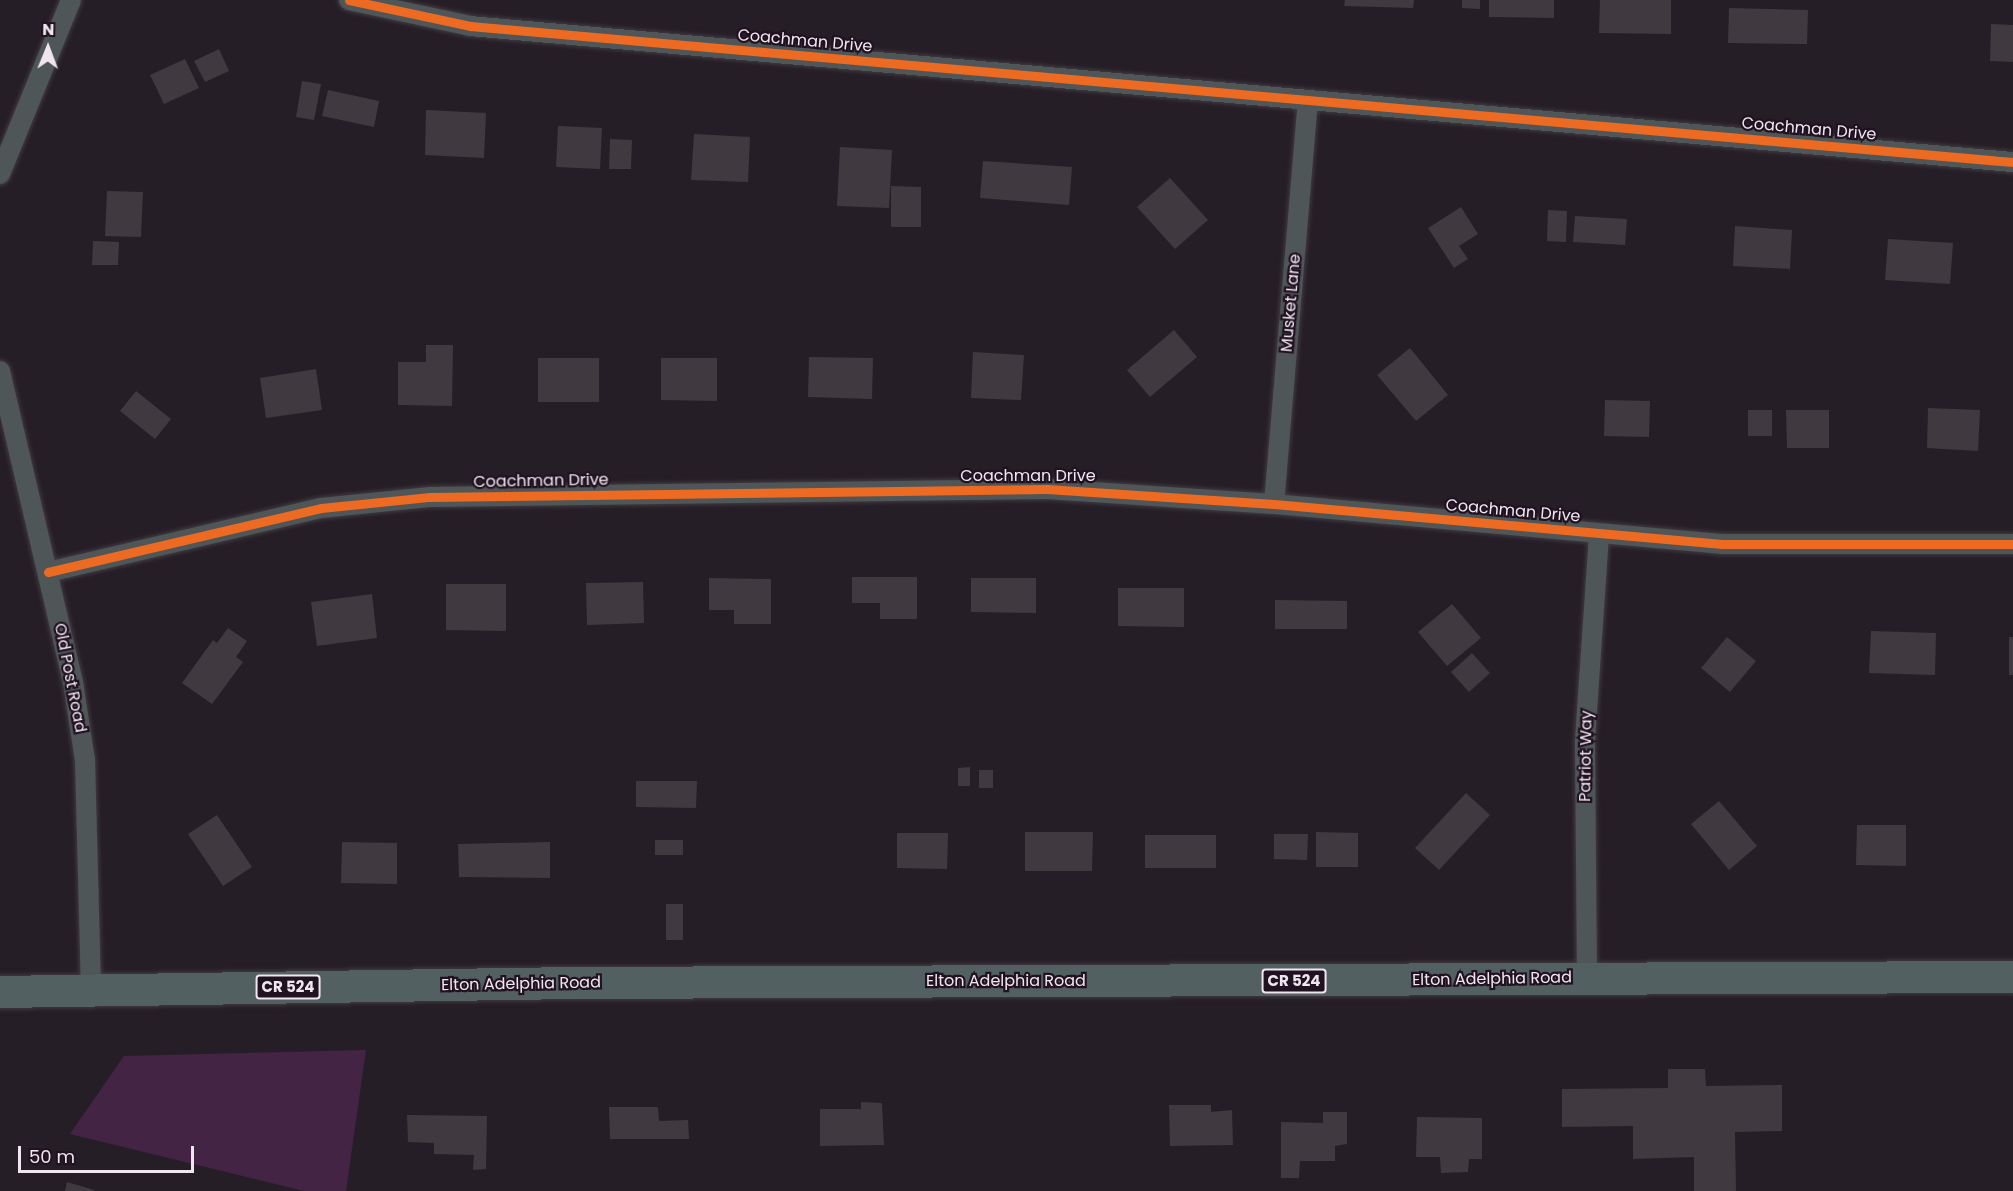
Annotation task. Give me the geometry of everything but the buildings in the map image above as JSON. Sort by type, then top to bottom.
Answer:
[{"type":"main road","name":"Elton Adelphia Road","points":[[0,992],[575,983],[2013,977]]},
{"type":"street","points":[[0,174],[71,0]]},
{"type":"street","name":"Coachman Drive","points":[[349,0],[470,26],[1308,102],[2013,162]]},
{"type":"street","name":"Musket Lane","points":[[1274,504],[1308,102]]},
{"type":"street","name":"Old Post Road","points":[[0,371],[73,682],[85,760],[91,991]]},
{"type":"street","name":"Coachman Drive","points":[[48,572],[321,508],[430,497],[1047,489],[1274,504],[1599,534],[1801,546],[2013,544]]},
{"type":"street","name":"Patriot Way","points":[[1587,978],[1585,740],[1599,534]]},
{"type":"shaded area","points":[[366,1050],[346,1191],[304,1191],[70,1134],[124,1056]]},
{"type":"cycle path","points":[[349,0],[470,26],[2013,162]]},
{"type":"cycle path","points":[[48,572],[321,508],[430,497],[1047,489],[1274,504],[1722,544],[2013,544]]}]
